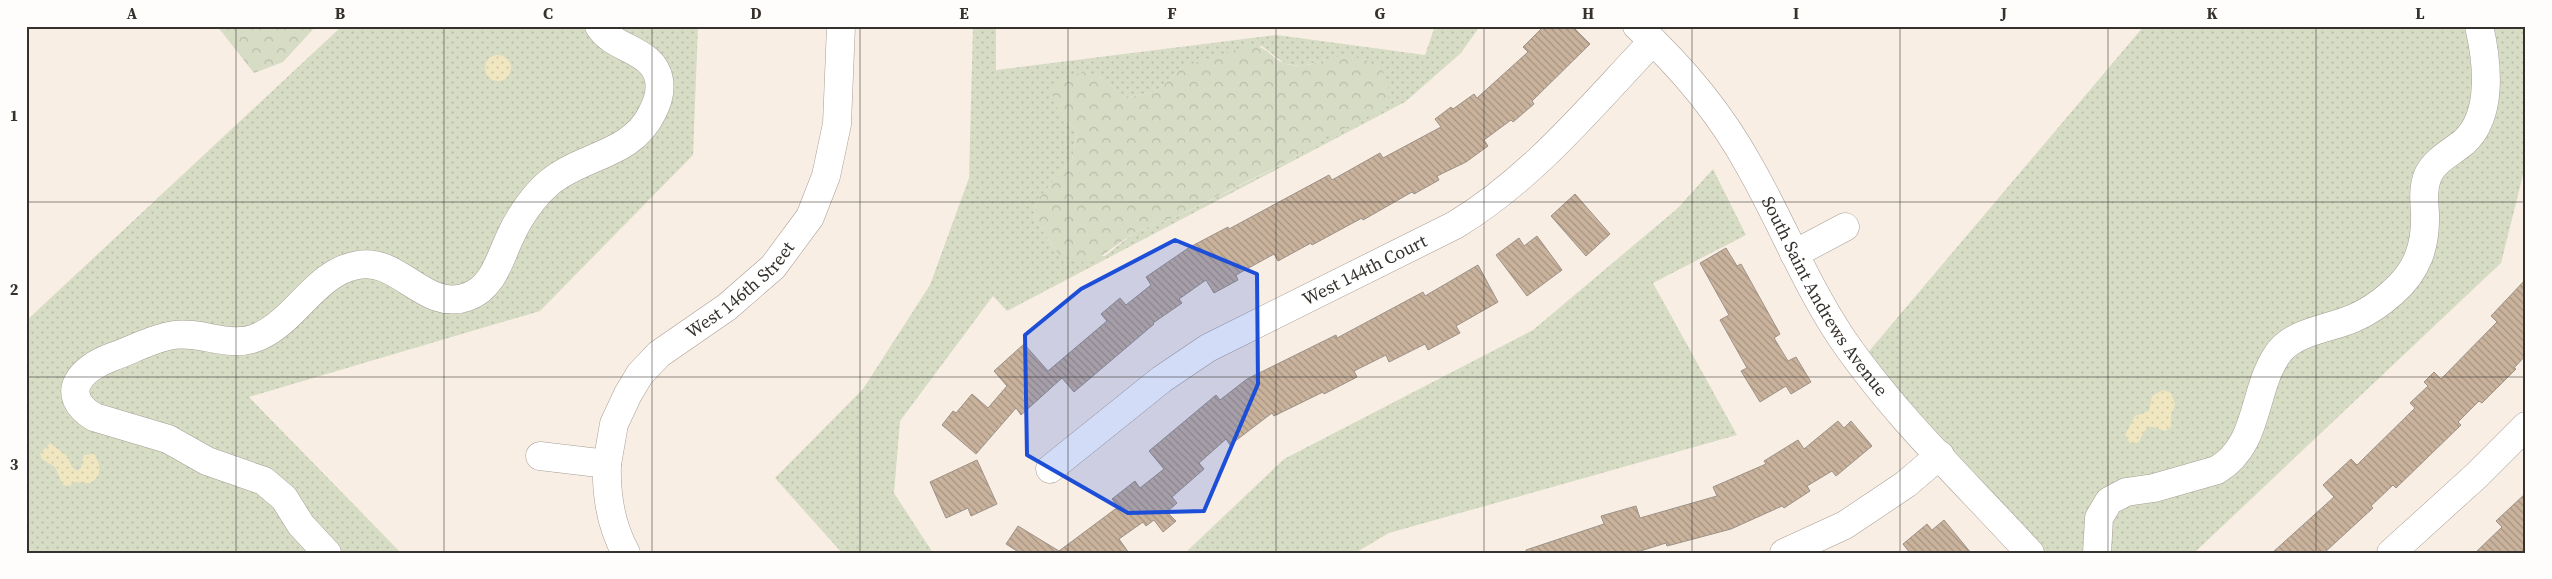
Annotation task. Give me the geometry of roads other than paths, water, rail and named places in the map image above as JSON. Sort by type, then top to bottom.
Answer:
[{"type":"street","points":[[326,553],[301,525],[284,498],[264,481],[207,461],[168,439],[94,417],[80,406],[75,398],[74,389],[77,382],[84,373],[104,360],[173,335],[188,334],[232,342],[261,336],[286,320],[317,287],[334,274],[358,265],[382,266],[428,294],[441,298],[468,297],[476,292],[494,274],[517,222],[546,185],[569,168],[606,154],[633,139],[651,117],[657,104],[660,90],[654,67],[643,56],[611,40],[599,26]]},
{"type":"street","name":"West 146th Street","points":[[626,553],[618,538],[610,508],[606,482],[614,424],[640,374],[659,354],[727,307],[772,268],[810,217],[826,176],[837,124],[841,26]]},
{"type":"street","points":[[2097,553],[2099,518],[2108,501],[2126,492],[2154,488],[2217,470],[2226,464],[2240,449],[2248,432],[2271,366],[2282,348],[2294,340],[2356,318],[2394,292],[2417,264],[2425,234],[2424,194],[2429,174],[2442,158],[2471,135],[2477,123],[2482,105],[2486,85],[2485,61],[2479,26]]},
{"type":"street","name":"South Saint Andrews Avenue","points":[[1645,34],[1686,75],[1730,132],[1751,168],[1824,310],[1860,363],[1940,455],[2030,553]]},
{"type":"street","name":"West 144th Court","points":[[1050,469],[1162,378],[1208,348],[1455,225],[1480,210],[1516,182],[1545,154],[1645,34]]},
{"type":"street","points":[[1794,254],[1845,227]]},
{"type":"street","points":[[2392,553],[2476,476],[2526,426]]},
{"type":"street","points":[[1784,553],[1845,525],[1906,484],[1940,455]]},
{"type":"street","points":[[540,456],[607,464]]}]
